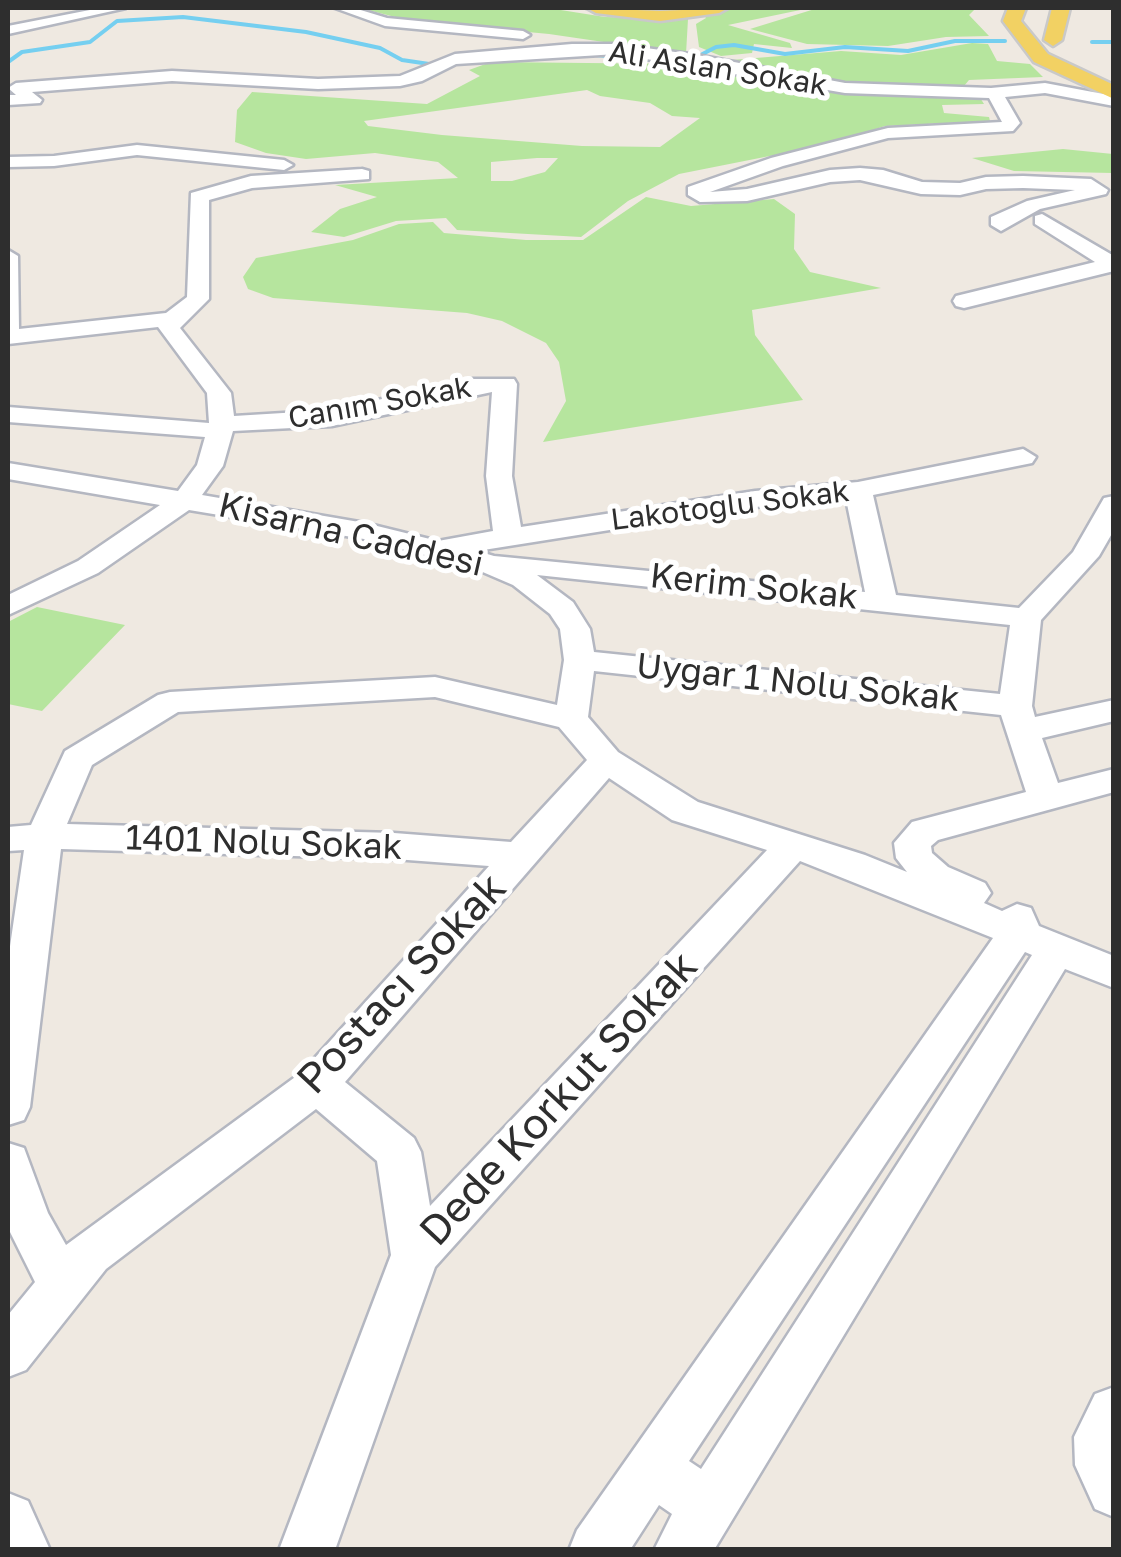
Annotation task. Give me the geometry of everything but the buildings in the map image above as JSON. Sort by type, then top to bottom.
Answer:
[{"type":"main road","points":[[596,8],[660,16],[719,8]]},
{"type":"main road","points":[[620,8],[690,8]]},
{"type":"main road","points":[[1001,8],[1000,20],[1023,38]]},
{"type":"main road","points":[[1017,8],[1012,21],[1040,58],[1114,93]]},
{"type":"main road","points":[[1043,8],[1041,22],[1067,57],[1114,81]]},
{"type":"main road","points":[[1053,40],[1061,8]]},
{"type":"street","points":[[8,30],[119,8]]},
{"type":"street","points":[[342,8],[385,22],[503,32],[617,50]]},
{"type":"street","name":"Ali Aslan Sokak","points":[[10,92],[172,76],[318,84],[383,82],[416,78],[437,65],[478,55],[617,50],[690,59],[845,88],[991,93],[1045,88],[1114,101]]},
{"type":"street","points":[[991,93],[996,95],[1011,123],[1007,126],[888,133],[776,162],[696,191],[708,198],[746,195],[830,176],[860,174],[884,176],[921,188],[960,189],[986,183],[1023,182],[1091,185],[1099,190],[1034,205],[998,221],[1002,225],[1114,205]]},
{"type":"street","points":[[8,162],[54,161],[137,150],[358,169],[362,175],[251,182],[198,197],[202,204],[198,298],[172,319],[168,328],[219,392],[221,428],[210,466],[186,499],[88,567],[8,606]]},
{"type":"street","points":[[1042,220],[1113,264]]},
{"type":"street","points":[[8,256],[8,337],[172,319]]},
{"type":"street","points":[[964,301],[1113,264]]},
{"type":"street","points":[[8,327],[145,316],[172,319]]},
{"type":"street","name":"Canım Sokak","points":[[221,428],[332,418],[472,386],[505,384],[498,476],[508,537]]},
{"type":"street","points":[[8,414],[221,428]]},
{"type":"street","name":"Lakotoğlu Sokak","points":[[437,548],[754,500],[858,490],[1022,457]]},
{"type":"street","name":"Kisarna Caddesi","points":[[8,470],[186,499],[437,548],[481,561],[523,580],[562,608],[575,629],[580,660],[571,718]]},
{"type":"street","points":[[858,490],[882,600]]},
{"type":"street","points":[[1046,800],[1019,718],[1026,618],[1085,556],[1102,546],[1114,504]]},
{"type":"street","name":"Kerim Sokak","points":[[481,561],[1026,618]]},
{"type":"street","name":"Uygar 1 Nolu Sokak","points":[[580,660],[1019,718],[1080,721],[1114,710]]},
{"type":"street","points":[[8,1107],[26,838],[76,759],[170,702],[435,688],[571,718],[606,760],[685,810],[852,864],[1114,973]]},
{"type":"street","name":"Postacı Sokak","points":[[8,1353],[89,1254],[317,1084],[606,760]]},
{"type":"street","points":[[1036,943],[1014,914],[935,876],[915,858],[912,844],[925,831],[1114,780]]},
{"type":"street","name":"1401 Nolu Sokak","points":[[26,838],[394,846],[520,856]]},
{"type":"street","name":"Dede Korkut Sokak","points":[[307,1550],[415,1255],[792,845]]},
{"type":"street","points":[[596,1550],[933,1055],[1036,943]]},
{"type":"street","points":[[652,1469],[696,1528],[974,1078],[1036,943]]},
{"type":"street","points":[[933,1055],[974,1078]]},
{"type":"street","points":[[317,1084],[398,1152],[415,1255]]},
{"type":"street","points":[[8,1162],[17,1219],[62,1286]]},
{"type":"street","points":[[814,1228],[862,1255]]},
{"type":"street","points":[[1114,1412],[1101,1438],[1102,1465],[1114,1490]]},
{"type":"street","points":[[8,1521],[22,1550]]},
{"type":"green space","points":[[360,8],[548,8],[605,17],[688,19],[686,54],[549,34],[411,21]]},
{"type":"green space","points":[[731,8],[810,8],[728,25],[790,43],[792,48],[754,44],[752,53],[721,56],[699,47],[696,24],[706,18],[703,14]]},
{"type":"green space","points":[[818,8],[976,8],[969,15],[989,36],[946,37],[888,46],[807,44],[750,29]]},
{"type":"green space","points":[[988,44],[997,61],[1030,64],[1043,77],[969,80],[959,92],[979,96],[984,104],[942,105],[944,113],[989,117],[990,121],[885,126],[825,145],[679,174],[628,201],[581,237],[457,230],[446,218],[396,221],[344,237],[311,232],[340,209],[377,197],[335,185],[458,178],[438,162],[375,153],[306,159],[266,153],[235,142],[237,110],[252,92],[427,104],[480,76],[469,70],[491,62],[683,64],[841,51],[901,55]],"holes":[[[587,90],[600,96],[650,103],[672,116],[700,118],[660,147],[582,146],[442,135],[368,126],[364,121]],[[558,158],[545,172],[512,181],[491,181],[491,162]]]},
{"type":"green space","points":[[1063,149],[1113,154],[1113,173],[1014,171],[972,158]]},
{"type":"green space","points":[[646,197],[691,206],[774,199],[795,214],[794,249],[810,272],[881,288],[752,310],[755,335],[803,400],[543,442],[566,401],[559,362],[546,343],[502,321],[467,313],[273,298],[248,289],[243,277],[256,258],[353,240],[399,224],[433,222],[444,233],[583,240]]},
{"type":"green space","points":[[37,607],[125,625],[42,711],[8,704],[8,622]]},
{"type":"waterway","points":[[8,62],[22,52],[90,42],[117,21],[183,17],[306,32],[380,48],[402,60],[436,65]]},
{"type":"waterway","points":[[693,59],[716,47],[734,45],[785,54],[845,47],[908,51],[955,41],[1005,41]]},
{"type":"waterway","points":[[1092,42],[1114,42]]},
{"type":"waterway","points":[[584,54],[664,61]]}]
